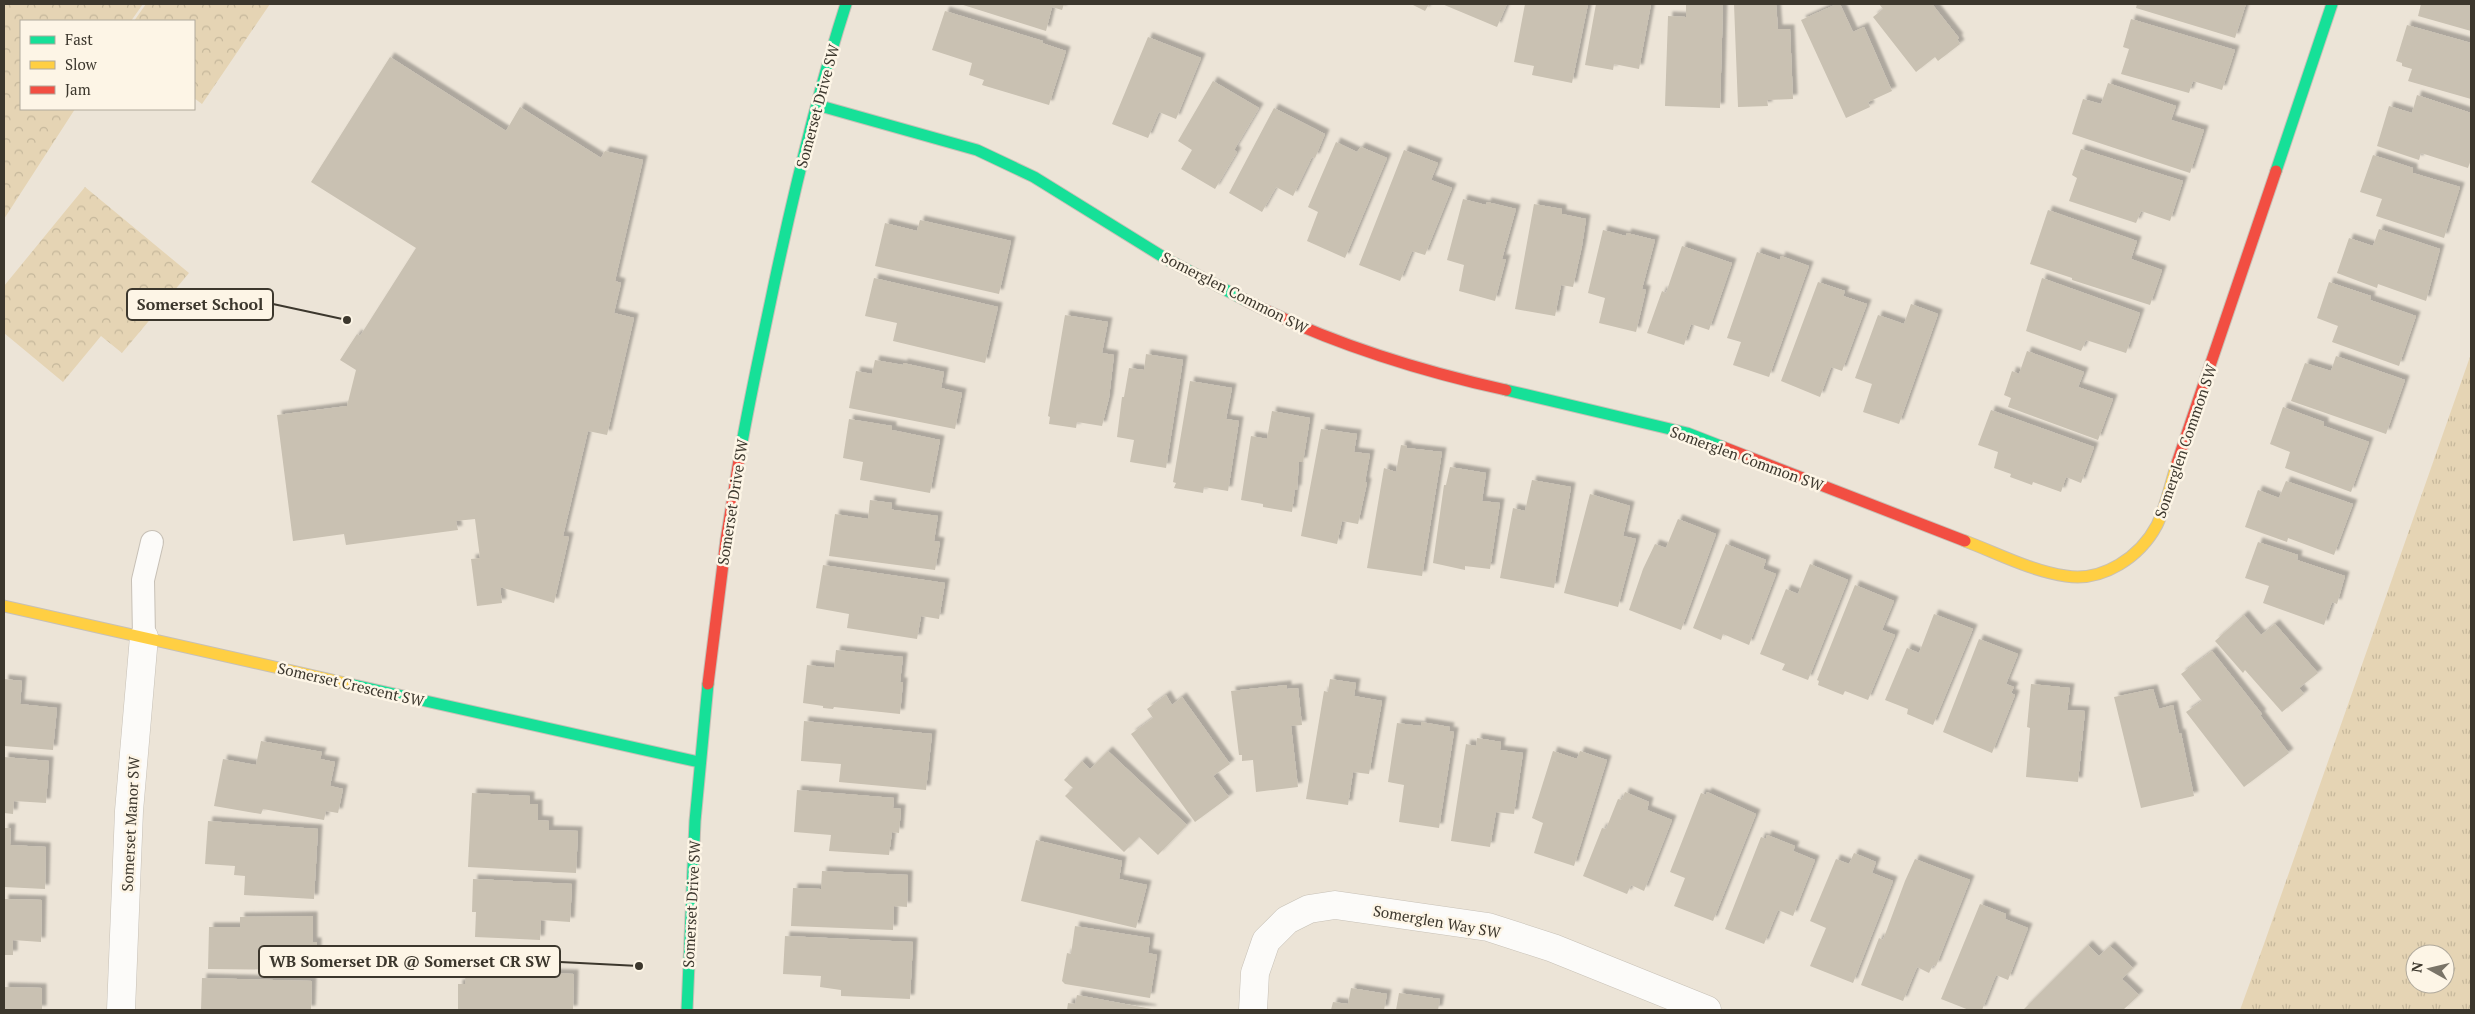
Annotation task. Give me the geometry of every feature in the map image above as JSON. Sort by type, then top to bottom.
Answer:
[{"type":"street","name":"Somerset Drive SW","points":[[687,1010],[688,946],[699,762],[724,545],[753,378],[801,166],[846,4]]},
{"type":"street","name":"Somerglen Common SW","points":[[817,105],[976,150],[1034,177],[1168,260],[1280,318],[1365,352],[1453,378],[1579,406],[1687,433],[2027,566],[2066,576],[2085,576],[2122,563],[2142,547],[2157,524],[2332,4]]},
{"type":"street","name":"Somerset Crescent SW","points":[[4,606],[699,762]]},
{"type":"street","name":"Somerset Manor SW","points":[[121,1010],[129,811],[144,637]]},
{"type":"street","name":"Somerglen Way SW","points":[[1253,1010],[1255,973],[1266,940],[1287,920],[1309,909],[1335,905],[1488,928],[1552,948],[1707,1010]]},
{"type":"lane","points":[[144,637],[143,580],[152,542]]},
{"type":"green space","points":[[4,4],[143,4],[132,20],[20,20],[20,110],[74,110],[4,219]]},
{"type":"green space","points":[[146,4],[270,4],[202,104],[195,99],[195,20],[135,20]]},
{"type":"green space","points":[[85,187],[189,273],[122,353],[101,336],[63,382],[4,333],[4,286]]},
{"type":"green space","points":[[2471,354],[2471,1010],[2240,1010],[2264,944]]},
{"type":"building","points":[[960,4],[1064,4],[1062,10],[1052,7],[1046,31]]},
{"type":"building","points":[[1411,4],[1429,4],[1425,11]]},
{"type":"building","points":[[1442,4],[1507,4],[1497,27]]},
{"type":"building","points":[[1525,4],[1588,4],[1572,83],[1532,75],[1534,66],[1514,62]]},
{"type":"building","points":[[1596,4],[1651,4],[1639,69],[1614,64],[1613,70],[1585,65]]},
{"type":"building","points":[[1686,4],[1723,4],[1720,108],[1665,106],[1668,16],[1686,17]]},
{"type":"building","points":[[1734,4],[1776,4],[1778,29],[1790,29],[1793,99],[1767,100],[1768,106],[1738,107]]},
{"type":"building","points":[[1840,4],[1853,32],[1864,27],[1892,91],[1868,102],[1870,107],[1846,118],[1801,20]]},
{"type":"building","points":[[1879,4],[1932,4],[1959,38],[1957,39],[1960,44],[1938,61],[1935,57],[1916,72],[1873,17],[1883,9]]},
{"type":"building","points":[[2137,4],[2246,4],[2235,38],[2136,8]]},
{"type":"building","points":[[2421,4],[2471,4],[2471,31],[2418,16]]},
{"type":"building","points":[[945,11],[1043,41],[1042,43],[1066,51],[1049,105],[982,85],[984,80],[969,75],[972,63],[932,50]]},
{"type":"building","points":[[2131,19],[2235,50],[2222,90],[2193,81],[2189,93],[2121,74],[2129,49],[2123,47]]},
{"type":"building","points":[[2407,25],[2471,43],[2471,99],[2408,81],[2412,69],[2402,66],[2402,63],[2396,61]]},
{"type":"building","points":[[1148,37],[1201,58],[1176,119],[1159,112],[1148,138],[1112,124]]},
{"type":"building","points":[[390,57],[506,131],[520,107],[601,158],[605,151],[643,160],[615,281],[621,283],[614,313],[634,318],[607,435],[588,431],[563,536],[569,537],[554,603],[500,587],[502,603],[477,606],[471,559],[480,558],[475,519],[456,521],[458,530],[346,545],[344,534],[293,541],[277,415],[347,406],[356,370],[340,360],[357,334],[360,336],[416,248],[311,182]]},
{"type":"building","points":[[1213,81],[1259,108],[1234,150],[1237,152],[1215,189],[1181,169],[1192,150],[1178,141]]},
{"type":"building","points":[[2108,83],[2176,106],[2171,120],[2204,130],[2190,173],[2072,134],[2083,99],[2101,104]]},
{"type":"building","points":[[2417,95],[2471,113],[2471,159],[2468,168],[2421,153],[2419,160],[2377,146],[2389,106],[2412,113]]},
{"type":"building","points":[[1274,108],[1325,134],[1315,158],[1312,157],[1293,196],[1276,187],[1262,212],[1229,193]]},
{"type":"building","points":[[1336,142],[1357,152],[1361,147],[1387,158],[1345,258],[1307,241],[1318,212],[1308,207]]},
{"type":"building","points":[[2081,149],[2183,181],[2170,221],[2141,211],[2136,223],[2069,201],[2077,178],[2072,175]]},
{"type":"building","points":[[1404,150],[1438,163],[1431,180],[1452,188],[1425,255],[1412,251],[1400,281],[1359,265]]},
{"type":"building","points":[[2373,155],[2413,168],[2413,173],[2460,187],[2444,238],[2376,216],[2382,199],[2360,192]]},
{"type":"building","points":[[1463,199],[1486,205],[1487,202],[1516,209],[1502,259],[1506,259],[1495,301],[1459,291],[1464,265],[1447,260]]},
{"type":"building","points":[[1534,204],[1562,209],[1562,214],[1586,219],[1573,287],[1561,285],[1555,316],[1515,309]]},
{"type":"building","points":[[2048,210],[2137,241],[2131,259],[2162,270],[2150,305],[2072,280],[2072,278],[2030,264]]},
{"type":"building","points":[[920,220],[1011,241],[999,294],[875,266],[885,223],[917,231]]},
{"type":"building","points":[[2379,229],[2440,249],[2426,301],[2378,284],[2377,288],[2337,273],[2349,238],[2373,246]]},
{"type":"building","points":[[1603,230],[1626,236],[1627,233],[1655,240],[1642,289],[1646,290],[1636,332],[1599,323],[1605,298],[1588,293]]},
{"type":"building","points":[[1682,246],[1732,263],[1709,330],[1691,324],[1684,345],[1647,333],[1662,291],[1666,293]]},
{"type":"building","points":[[1757,252],[1780,260],[1781,256],[1809,266],[1769,377],[1733,365],[1741,342],[1727,338]]},
{"type":"building","points":[[874,278],[998,307],[985,363],[893,341],[897,323],[865,316]]},
{"type":"building","points":[[2042,278],[2140,313],[2126,353],[2086,340],[2081,351],[2026,331]]},
{"type":"building","points":[[1818,282],[1845,291],[1843,296],[1867,304],[1842,371],[1831,367],[1820,397],[1781,381]]},
{"type":"building","points":[[2329,282],[2371,296],[2370,300],[2416,316],[2399,366],[2332,342],[2338,326],[2317,318]]},
{"type":"building","points":[[1911,304],[1938,314],[1899,424],[1863,412],[1872,384],[1855,378],[1878,315],[1904,324]]},
{"type":"building","points":[[1065,315],[1108,322],[1102,353],[1114,355],[1109,398],[1102,426],[1077,422],[1076,428],[1049,424],[1050,417],[1048,416]]},
{"type":"building","points":[[2027,351],[2084,372],[2078,387],[2113,399],[2098,440],[2008,407],[2011,398],[2004,395],[2012,371],[2019,374]]},
{"type":"building","points":[[1146,354],[1183,360],[1166,468],[1130,462],[1134,440],[1117,437],[1122,397],[1124,397],[1129,368],[1144,370]]},
{"type":"building","points":[[2336,356],[2405,380],[2386,434],[2291,401],[2305,363],[2331,371]]},
{"type":"building","points":[[875,360],[903,365],[903,363],[944,372],[941,388],[962,393],[955,429],[849,408],[856,371],[872,374]]},
{"type":"building","points":[[1190,381],[1232,388],[1226,419],[1239,421],[1228,491],[1204,487],[1203,493],[1174,488],[1176,483],[1173,482]]},
{"type":"building","points":[[2283,407],[2324,422],[2324,426],[2369,442],[2351,492],[2285,468],[2290,452],[2270,444]]},
{"type":"building","points":[[1991,410],[2094,447],[2081,483],[2066,477],[2061,492],[2033,482],[2032,485],[2010,477],[2011,474],[1994,468],[1998,452],[1978,445]]},
{"type":"building","points":[[1272,411],[1310,418],[1303,462],[1299,462],[1297,490],[1295,489],[1292,512],[1263,507],[1263,504],[1241,500],[1251,436],[1267,439]]},
{"type":"building","points":[[849,419],[892,426],[892,430],[940,440],[930,493],[860,480],[863,462],[843,458]]},
{"type":"building","points":[[1321,429],[1357,434],[1354,452],[1370,454],[1365,482],[1367,483],[1358,524],[1342,521],[1337,544],[1301,536]]},
{"type":"building","points":[[1401,445],[1407,446],[1407,448],[1442,452],[1422,576],[1367,568],[1384,468],[1396,472]]},
{"type":"building","points":[[1450,467],[1486,473],[1482,501],[1500,503],[1490,569],[1465,566],[1465,570],[1433,563],[1444,485],[1446,485]]},
{"type":"building","points":[[1532,480],[1571,487],[1554,588],[1500,578],[1513,508],[1525,511]]},
{"type":"building","points":[[2286,481],[2353,504],[2334,555],[2288,538],[2287,542],[2245,527],[2258,490],[2279,498]]},
{"type":"building","points":[[1590,494],[1630,506],[1623,536],[1636,539],[1618,607],[1564,593]]},
{"type":"building","points":[[870,500],[892,503],[891,509],[894,510],[938,516],[934,541],[940,542],[935,570],[829,556],[835,514],[868,519]]},
{"type":"building","points":[[1678,519],[1716,534],[1681,630],[1629,610],[1643,569],[1655,544],[1666,548]]},
{"type":"building","points":[[2258,542],[2298,555],[2297,560],[2345,576],[2337,604],[2332,602],[2324,625],[2263,603],[2269,586],[2245,578]]},
{"type":"building","points":[[1726,544],[1766,560],[1763,569],[1776,574],[1749,645],[1723,634],[1721,640],[1693,628]]},
{"type":"building","points":[[1810,564],[1848,580],[1808,680],[1782,670],[1785,664],[1760,654],[1786,589],[1798,594]]},
{"type":"building","points":[[823,565],[945,583],[939,619],[921,616],[917,639],[847,628],[849,614],[816,608]]},
{"type":"building","points":[[1855,585],[1894,601],[1882,630],[1895,635],[1868,700],[1845,691],[1843,695],[1818,685],[1819,681],[1817,680]]},
{"type":"building","points":[[1934,614],[1973,629],[1933,725],[1907,714],[1908,709],[1885,700],[1907,648],[1919,653]]},
{"type":"building","points":[[2244,615],[2261,635],[2275,624],[2318,673],[2299,688],[2304,694],[2282,712],[2245,670],[2243,673],[2215,641]]},
{"type":"building","points":[[1979,639],[2018,654],[2006,684],[2014,687],[2011,693],[2015,695],[1992,753],[1943,732]]},
{"type":"building","points":[[836,650],[903,657],[900,682],[903,682],[900,714],[834,707],[833,709],[823,708],[823,706],[803,703],[807,665],[834,668]]},
{"type":"building","points":[[2212,651],[2262,714],[2260,715],[2289,753],[2244,787],[2186,712],[2202,701],[2181,674]]},
{"type":"building","points":[[4,679],[22,681],[20,704],[57,708],[53,750],[4,746]]},
{"type":"building","points":[[1330,679],[1356,683],[1354,696],[1382,701],[1369,774],[1353,772],[1348,805],[1306,799],[1324,691],[1328,692]]},
{"type":"building","points":[[2031,684],[2070,688],[2067,710],[2085,711],[2078,782],[2026,777],[2030,728],[2027,727]]},
{"type":"building","points":[[1287,685],[1287,689],[1298,688],[1302,725],[1291,726],[1298,787],[1256,792],[1253,760],[1242,761],[1242,755],[1239,755],[1231,691]]},
{"type":"building","points":[[2153,689],[2159,709],[2173,705],[2194,796],[2141,808],[2114,697]]},
{"type":"building","points":[[1166,695],[1172,705],[1182,697],[1230,764],[1213,776],[1229,797],[1195,822],[1131,734],[1153,718],[1147,709]]},
{"type":"building","points":[[804,721],[932,734],[926,790],[839,782],[841,764],[801,761]]},
{"type":"building","points":[[1421,722],[1450,727],[1449,731],[1454,732],[1439,828],[1399,822],[1404,785],[1388,782],[1397,723],[1421,726]]},
{"type":"building","points":[[1477,738],[1501,742],[1500,750],[1523,753],[1514,814],[1496,812],[1490,847],[1451,841],[1466,744],[1476,746]]},
{"type":"building","points":[[261,741],[322,752],[320,759],[335,762],[330,786],[343,789],[338,813],[326,811],[324,820],[263,809],[261,814],[214,806],[223,759],[256,765]]},
{"type":"building","points":[[1108,751],[1187,825],[1158,855],[1139,837],[1124,852],[1065,796],[1073,788],[1064,780],[1082,761],[1090,769]]},
{"type":"building","points":[[1553,751],[1577,759],[1580,751],[1607,760],[1574,866],[1534,853],[1543,823],[1532,818]]},
{"type":"building","points":[[4,757],[49,761],[46,803],[14,801],[13,814],[4,813]]},
{"type":"building","points":[[797,790],[894,798],[893,808],[901,809],[899,833],[892,832],[889,855],[829,851],[831,835],[794,832]]},
{"type":"building","points":[[1625,792],[1649,802],[1647,810],[1672,820],[1644,891],[1631,885],[1627,894],[1583,876],[1602,828],[1606,829],[1618,799],[1622,800]]},
{"type":"building","points":[[1707,792],[1756,814],[1713,921],[1674,906],[1685,878],[1670,872],[1701,793],[1706,795]]},
{"type":"building","points":[[472,793],[530,796],[530,804],[538,804],[538,820],[549,821],[549,830],[578,831],[576,873],[468,867]]},
{"type":"building","points":[[208,821],[318,829],[314,899],[244,895],[245,876],[234,875],[235,866],[205,864]]},
{"type":"building","points":[[4,828],[11,828],[10,845],[46,847],[45,889],[4,887]]},
{"type":"building","points":[[1767,835],[1795,846],[1793,851],[1815,860],[1793,916],[1778,910],[1764,944],[1725,929],[1761,837],[1766,839]]},
{"type":"building","points":[[1036,840],[1122,861],[1119,879],[1147,885],[1136,928],[1021,901]]},
{"type":"building","points":[[1854,853],[1876,862],[1872,873],[1893,881],[1853,983],[1810,966],[1826,928],[1810,921],[1836,859],[1849,864]]},
{"type":"building","points":[[1915,859],[1970,880],[1936,966],[1933,965],[1929,973],[1917,967],[1903,1001],[1861,985],[1879,938],[1883,940]]},
{"type":"building","points":[[822,871],[908,875],[907,907],[894,906],[893,930],[791,926],[793,888],[821,889]]},
{"type":"building","points":[[473,879],[572,884],[570,922],[541,920],[540,940],[475,937],[476,912],[472,912]]},
{"type":"building","points":[[4,899],[42,900],[41,942],[13,940],[13,955],[4,955]]},
{"type":"building","points":[[1980,904],[2006,914],[2005,919],[2028,928],[2008,980],[1996,975],[1982,1010],[1969,1010],[1941,999]]},
{"type":"building","points":[[313,916],[313,942],[317,942],[317,970],[208,969],[209,927],[240,927],[240,917]]},
{"type":"building","points":[[1075,926],[1150,938],[1148,953],[1157,955],[1150,998],[1065,984],[1062,981],[1067,953],[1071,954]]},
{"type":"building","points":[[785,936],[913,942],[910,999],[841,996],[841,990],[820,987],[821,976],[783,974]]},
{"type":"building","points":[[2088,945],[2099,956],[2110,946],[2133,968],[2122,979],[2139,995],[2123,1010],[2023,1010]]},
{"type":"building","points":[[466,956],[539,957],[539,973],[574,974],[573,1010],[458,1010],[458,984],[465,984]]},
{"type":"building","points":[[202,978],[312,981],[311,1010],[201,1010]]},
{"type":"building","points":[[4,987],[42,988],[42,1010],[4,1010]]},
{"type":"building","points":[[1351,988],[1387,994],[1384,1010],[1331,1010],[1333,1002],[1348,1004]]},
{"type":"building","points":[[1399,993],[1440,999],[1438,1010],[1396,1010]]},
{"type":"building","points":[[1077,995],[1152,1010],[1067,1010],[1068,1003],[1075,1004]]},
{"type":"traffic: fast","points":[[740,454],[775,280],[799,176],[825,72],[846,4]]},
{"type":"traffic: fast","points":[[2276,171],[2332,4]]},
{"type":"traffic: fast","points":[[817,105],[977,150],[1034,177],[1168,260],[1247,301]]},
{"type":"traffic: fast","points":[[1506,390],[1687,433],[1723,447]]},
{"type":"traffic: fast","points":[[345,683],[699,762]]},
{"type":"traffic: fast","points":[[687,1010],[695,821],[708,684]]},
{"type":"traffic: slow","points":[[1965,541],[2027,566],[2053,574],[2080,577],[2107,571],[2130,557],[2150,537],[2163,510],[2177,463]]},
{"type":"traffic: slow","points":[[4,606],[345,683]]},
{"type":"traffic: jam","points":[[2177,463],[2276,171]]},
{"type":"traffic: jam","points":[[1247,301],[1309,330],[1374,354],[1439,374],[1506,390]]},
{"type":"traffic: jam","points":[[1723,447],[1965,541]]},
{"type":"traffic: jam","points":[[708,684],[726,540],[740,454]]},
{"type":"place","name":"Somerset School","points":[[347,320]]},
{"type":"place","name":"WB Somerset DR @ Somerset CR SW","points":[[639,966]]}]
